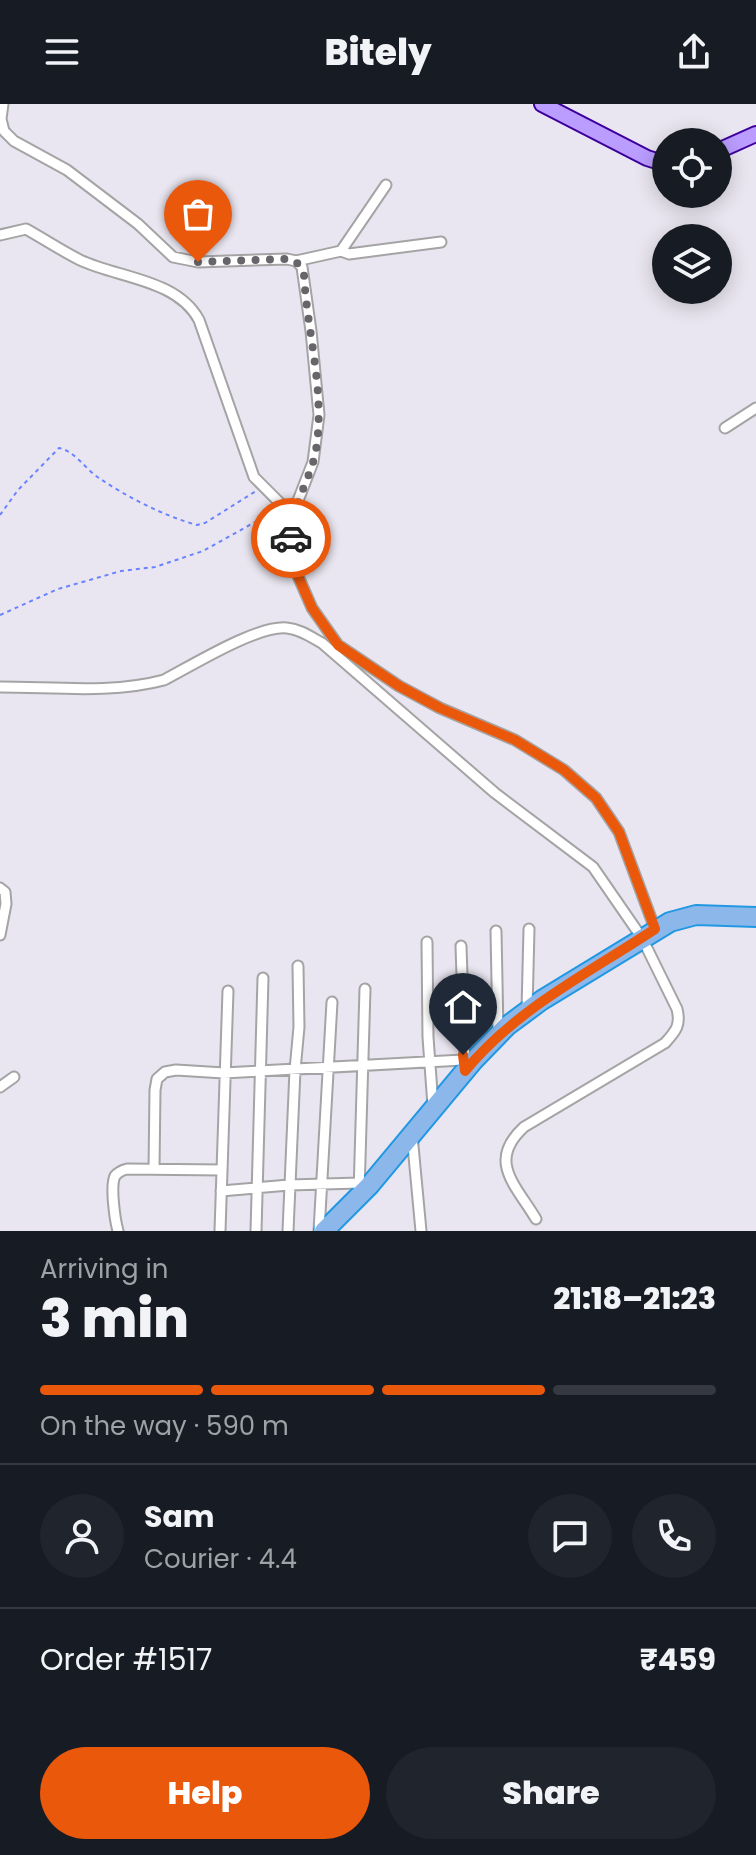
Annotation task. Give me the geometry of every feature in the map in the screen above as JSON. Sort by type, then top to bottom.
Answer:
[{"type":"highway","points":[[322,1231],[412,1135],[464,1066],[527,1011],[649,934],[682,918],[696,915],[756,917]]},
{"type":"main road","points":[[545,104],[652,160]]},
{"type":"main road","points":[[732,145],[756,134]]},
{"type":"street","points":[[3,104],[1,119],[4,131],[14,141],[67,170],[138,224],[173,257],[198,262],[296,261],[341,251],[349,254],[441,242]]},
{"type":"street","points":[[341,251],[386,185]]},
{"type":"street","points":[[0,235],[26,229],[82,261],[151,284],[186,302],[199,320],[254,477],[283,506],[294,509]]},
{"type":"street","points":[[296,261],[304,275],[319,415],[313,462],[294,509],[291,544],[298,576],[312,608],[338,645],[399,686],[440,708],[515,740],[564,770],[596,798],[619,832],[649,934],[680,1020],[677,1031],[665,1043],[524,1127],[510,1139],[505,1155],[507,1172],[536,1219]]},
{"type":"street","points":[[725,428],[756,408]]},
{"type":"street","points":[[0,687],[147,684],[164,680],[264,630],[297,629],[322,643],[474,775],[593,867],[649,934]]},
{"type":"street","points":[[0,888],[5,892],[6,904],[0,935]]},
{"type":"street","points":[[527,1011],[529,929]]},
{"type":"street","points":[[496,931],[498,1035]]},
{"type":"street","points":[[427,942],[433,1109]]},
{"type":"street","points":[[154,1169],[157,1079],[165,1072],[224,1073],[429,1062],[464,1066],[461,946]]},
{"type":"street","points":[[288,1231],[299,1027],[298,966]]},
{"type":"street","points":[[256,1231],[263,978]]},
{"type":"street","points":[[221,1191],[322,1183],[359,1190],[365,989]]},
{"type":"street","points":[[220,1231],[228,991]]},
{"type":"street","points":[[322,1231],[332,1002]]},
{"type":"street","points":[[0,1087],[14,1077]]},
{"type":"street","points":[[412,1135],[421,1231]]},
{"type":"street","points":[[118,1231],[115,1175],[127,1169],[222,1170]]},
{"type":"path","points":[[0,515],[18,490],[59,448],[121,491],[197,525],[262,487]]},
{"type":"path","points":[[0,615],[58,589],[121,571],[155,567],[203,551],[283,506]]},
{"type":"way so far","points":[[198,262],[287,259],[296,261],[302,267],[319,415],[313,462],[297,497],[291,538]]},
{"type":"route","points":[[291,538],[298,576],[312,608],[338,645],[399,686],[440,708],[515,740],[564,770],[596,798],[619,832],[655,929],[527,1011],[489,1042],[465,1071],[463,1055]]}]
